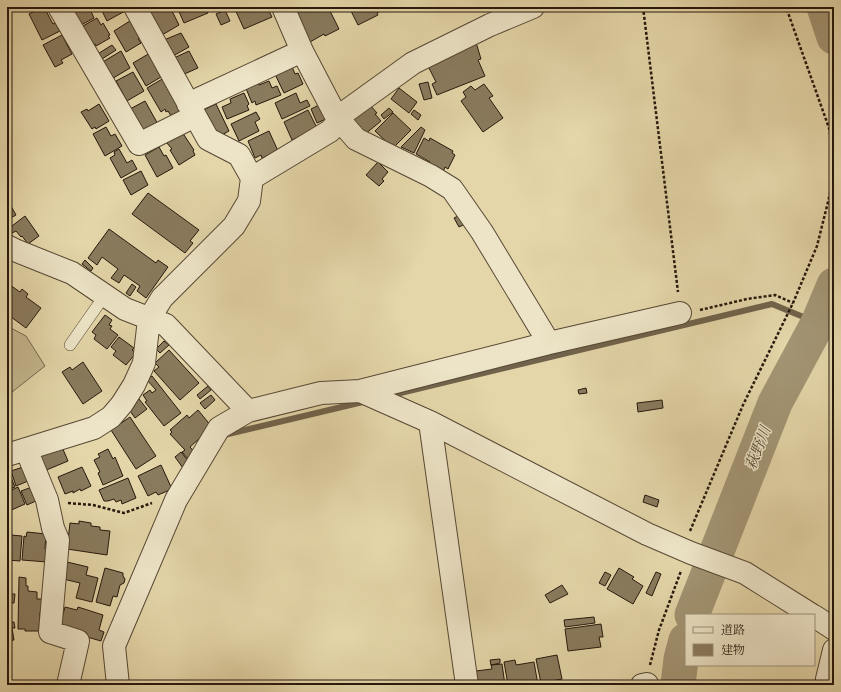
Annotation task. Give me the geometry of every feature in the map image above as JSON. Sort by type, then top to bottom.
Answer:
[{"type":"street","points":[[59,7],[100,91],[138,144],[192,110],[302,51]]},
{"type":"street","points":[[68,685],[78,641],[50,632],[58,540],[53,528],[47,500],[17,452],[94,428],[111,417],[122,404],[134,385],[144,362],[149,319],[162,298],[234,226],[249,200],[252,178],[239,155],[208,139],[135,7]]},
{"type":"street","points":[[283,7],[302,51],[336,116],[356,139],[431,176],[452,189],[482,232],[549,343]]},
{"type":"street","points":[[252,178],[330,131],[345,112],[413,63],[490,25],[533,7]]},
{"type":"street","points":[[7,246],[72,273],[125,309],[166,325],[248,412]]},
{"type":"street","points":[[118,685],[114,646],[176,500],[219,428],[248,412],[321,393],[360,391],[549,343],[680,313]]},
{"type":"street","points":[[360,391],[430,422],[647,534],[745,573],[810,614]]},
{"type":"street","points":[[430,422],[467,685]]},
{"type":"street","points":[[815,617],[834,629]]},
{"type":"street","points":[[827,685],[834,650]]},
{"type":"street","points":[[642,685],[647,684]]},
{"type":"lane","points":[[70,346],[105,295]]},
{"type":"path","points":[[643,7],[680,313],[683,314],[747,299],[775,295],[793,303]]},
{"type":"path","points":[[647,684],[659,630],[687,550],[744,405],[793,303],[817,246],[830,194],[833,151],[829,128],[786,7]]},
{"type":"path","points":[[47,500],[93,505],[124,513],[164,499],[176,500]]},
{"type":"shaded area","points":[[7,326],[26,336],[45,366],[7,396]]},
{"type":"building","points":[[70,7],[89,7],[94,18],[81,25]]},
{"type":"building","points":[[100,7],[123,7],[125,11],[107,21]]},
{"type":"building","points":[[155,7],[170,7],[179,25],[162,35],[149,11]]},
{"type":"building","points":[[177,7],[205,7],[208,13],[184,23]]},
{"type":"building","points":[[234,7],[267,7],[272,17],[244,29]]},
{"type":"building","points":[[302,7],[328,7],[339,29],[325,36],[324,34],[310,42],[294,13],[303,8]]},
{"type":"building","points":[[349,7],[393,8],[386,11],[385,8],[377,13],[378,15],[358,25]]},
{"type":"building","points":[[39,9],[40,12],[45,9],[53,24],[55,23],[60,31],[42,40],[29,14]]},
{"type":"building","points":[[225,10],[230,21],[221,25],[216,14]]},
{"type":"building","points":[[97,18],[101,25],[103,23],[110,35],[108,36],[110,38],[96,46],[95,44],[91,46],[81,27]]},
{"type":"building","points":[[133,19],[143,36],[138,39],[141,43],[126,52],[114,31]]},
{"type":"building","points":[[181,33],[189,47],[173,56],[164,40]]},
{"type":"building","points":[[62,35],[72,54],[61,60],[63,63],[55,67],[43,45]]},
{"type":"building","points":[[475,39],[481,59],[478,60],[485,76],[437,95],[432,84],[436,82],[428,66]]},
{"type":"building","points":[[112,45],[116,50],[99,61],[96,55]]},
{"type":"building","points":[[121,51],[130,68],[110,80],[101,63]]},
{"type":"building","points":[[189,51],[198,68],[182,75],[174,58]]},
{"type":"building","points":[[150,53],[159,69],[157,70],[161,77],[146,86],[133,63]]},
{"type":"building","points":[[291,64],[295,74],[298,73],[303,84],[284,93],[274,72]]},
{"type":"building","points":[[133,72],[144,91],[127,101],[116,81]]},
{"type":"building","points":[[164,78],[183,113],[173,119],[165,109],[161,112],[147,88]]},
{"type":"building","points":[[257,80],[259,85],[269,81],[272,88],[277,86],[281,95],[256,105],[255,101],[252,103],[245,86]]},
{"type":"building","points":[[428,82],[432,98],[424,100],[419,84]]},
{"type":"building","points":[[484,84],[493,96],[489,98],[503,118],[483,132],[461,101],[466,97],[463,92],[471,86],[475,90]]},
{"type":"building","points":[[399,88],[417,102],[409,113],[391,99]]},
{"type":"building","points":[[244,93],[249,104],[247,106],[249,110],[227,119],[222,107],[231,103],[230,99]]},
{"type":"building","points":[[296,93],[300,103],[307,100],[310,106],[282,119],[275,103]]},
{"type":"building","points":[[145,101],[159,126],[141,130],[130,109]]},
{"type":"building","points":[[99,104],[109,121],[96,129],[95,127],[92,129],[81,112],[87,109],[88,111]]},
{"type":"building","points":[[216,104],[229,131],[218,137],[212,123],[208,125],[201,111]]},
{"type":"building","points":[[319,105],[326,119],[317,123],[311,109]]},
{"type":"building","points":[[370,105],[377,113],[375,114],[381,121],[364,135],[350,123]]},
{"type":"building","points":[[389,108],[393,112],[384,119],[381,115]]},
{"type":"building","points":[[308,110],[317,128],[292,140],[284,122]]},
{"type":"building","points":[[414,110],[421,115],[418,120],[411,114]]},
{"type":"building","points":[[256,112],[260,119],[255,122],[259,131],[239,141],[231,124]]},
{"type":"building","points":[[393,113],[411,130],[393,148],[375,131]]},
{"type":"building","points":[[106,127],[111,136],[115,134],[122,146],[105,156],[93,134]]},
{"type":"building","points":[[421,127],[425,130],[414,153],[401,147]]},
{"type":"building","points":[[269,131],[278,151],[262,158],[261,155],[255,158],[248,141]]},
{"type":"building","points":[[182,132],[194,150],[195,155],[179,165],[170,150],[172,149],[166,142]]},
{"type":"building","points":[[424,138],[429,141],[430,138],[453,151],[452,153],[455,155],[448,169],[445,167],[443,172],[428,164],[430,162],[416,154]]},
{"type":"building","points":[[159,147],[164,156],[166,155],[173,168],[157,177],[145,155]]},
{"type":"building","points":[[119,149],[127,163],[132,160],[137,169],[121,178],[110,158],[115,155],[114,152]]},
{"type":"building","points":[[378,162],[388,172],[382,179],[384,181],[379,186],[366,175]]},
{"type":"building","points":[[141,171],[148,185],[131,195],[123,180]]},
{"type":"building","points":[[148,193],[199,230],[190,241],[193,243],[185,253],[132,214]]},
{"type":"building","points":[[7,199],[16,215],[7,220]]},
{"type":"building","points":[[460,215],[465,224],[459,227],[454,218]]},
{"type":"building","points":[[25,216],[39,236],[28,244],[16,231],[12,233],[8,229]]},
{"type":"building","points":[[109,229],[156,263],[158,260],[168,267],[146,298],[137,291],[140,286],[124,275],[119,283],[111,278],[118,269],[102,257],[97,265],[88,258]]},
{"type":"building","points":[[85,260],[93,268],[91,271],[82,264]]},
{"type":"building","points":[[132,284],[136,287],[130,296],[126,293]]},
{"type":"building","points":[[10,285],[20,292],[22,289],[28,294],[26,297],[41,308],[26,328],[7,314],[7,290]]},
{"type":"building","points":[[105,315],[112,320],[109,325],[112,326],[110,329],[118,335],[107,349],[94,339],[96,335],[92,332]]},
{"type":"building","points":[[119,337],[134,348],[132,350],[136,353],[126,365],[113,355],[116,351],[111,347]]},
{"type":"building","points":[[164,341],[169,345],[160,353],[156,349]]},
{"type":"building","points":[[169,350],[199,383],[180,400],[154,371],[159,367],[155,363]]},
{"type":"building","points":[[83,362],[102,391],[83,404],[62,372],[70,367],[72,370]]},
{"type":"building","points":[[152,376],[181,413],[164,426],[145,402],[147,401],[143,395],[150,390],[152,393],[156,390],[147,380]]},
{"type":"building","points":[[208,386],[211,390],[200,399],[197,395]]},
{"type":"building","points":[[586,388],[587,393],[579,394],[578,390]]},
{"type":"building","points":[[211,395],[215,400],[205,409],[200,403]]},
{"type":"building","points":[[139,399],[147,409],[135,418],[128,408]]},
{"type":"building","points":[[662,400],[663,408],[638,412],[637,403]]},
{"type":"building","points":[[198,410],[212,427],[190,447],[197,455],[190,461],[182,452],[185,450],[170,434],[172,432],[170,430],[187,415],[189,418]]},
{"type":"building","points":[[130,417],[156,456],[136,469],[111,430]]},
{"type":"building","points":[[62,447],[68,461],[44,471],[38,457]]},
{"type":"building","points":[[108,449],[113,459],[115,457],[123,476],[103,485],[98,473],[100,472],[94,460],[100,457],[98,454]]},
{"type":"building","points":[[181,452],[190,463],[183,468],[175,457]]},
{"type":"building","points":[[161,465],[172,489],[158,495],[156,492],[148,496],[138,476]]},
{"type":"building","points":[[23,467],[28,481],[16,486],[11,471]]},
{"type":"building","points":[[82,467],[91,486],[81,491],[80,489],[73,493],[73,491],[65,494],[58,477]]},
{"type":"building","points":[[7,468],[15,487],[7,490]]},
{"type":"building","points":[[128,478],[136,498],[122,504],[121,500],[116,502],[114,499],[104,501],[99,490]]},
{"type":"building","points":[[18,487],[25,504],[7,512],[7,492]]},
{"type":"building","points":[[32,487],[38,500],[27,505],[21,491]]},
{"type":"building","points":[[645,495],[659,500],[657,507],[643,502]]},
{"type":"building","points":[[79,521],[91,523],[91,526],[100,527],[100,530],[110,531],[107,555],[67,549],[70,523],[79,524]]},
{"type":"building","points":[[27,532],[46,534],[45,549],[48,549],[47,562],[22,560],[24,536],[26,537]]},
{"type":"building","points":[[7,533],[22,536],[20,561],[7,560]]},
{"type":"building","points":[[67,562],[88,567],[86,575],[98,578],[92,602],[76,598],[80,583],[63,579]]},
{"type":"building","points":[[105,568],[123,573],[125,579],[124,583],[120,585],[117,597],[113,596],[110,606],[96,602]]},
{"type":"building","points":[[619,568],[634,577],[632,579],[643,586],[633,604],[607,589]]},
{"type":"building","points":[[605,572],[611,575],[605,586],[599,583]]},
{"type":"building","points":[[656,572],[661,574],[652,596],[646,593]]},
{"type":"building","points":[[19,577],[26,578],[26,586],[28,586],[28,591],[37,592],[37,599],[42,599],[42,612],[40,612],[39,631],[25,631],[25,629],[18,629]]},
{"type":"building","points":[[7,580],[11,580],[11,594],[15,594],[14,603],[11,603],[11,618],[7,618]]},
{"type":"building","points":[[562,585],[568,594],[550,603],[545,595]]},
{"type":"building","points":[[65,607],[77,610],[78,607],[103,615],[99,630],[104,632],[101,641],[59,629]]},
{"type":"building","points":[[594,617],[595,623],[565,627],[564,620]]},
{"type":"building","points":[[7,622],[14,622],[15,628],[12,628],[14,640],[7,641]]},
{"type":"building","points":[[601,624],[603,637],[599,637],[601,647],[568,651],[565,629]]},
{"type":"building","points":[[557,655],[562,679],[541,683],[536,659]]},
{"type":"building","points":[[500,659],[500,663],[491,665],[490,660]]},
{"type":"building","points":[[515,660],[516,665],[534,662],[538,685],[508,685],[504,662]]},
{"type":"building","points":[[502,664],[505,685],[477,685],[476,671],[492,669],[491,665]]},
{"type":"waterway","name":"萩野川","points":[[824,7],[834,37]]},
{"type":"waterway","name":"萩野川","points":[[692,614],[775,403],[818,323],[834,285]]},
{"type":"waterway","points":[[388,396],[772,304],[818,323]]},
{"type":"waterway","points":[[224,435],[367,401]]},
{"type":"waterway","name":"萩野川","points":[[678,685],[681,659],[685,644]]}]
